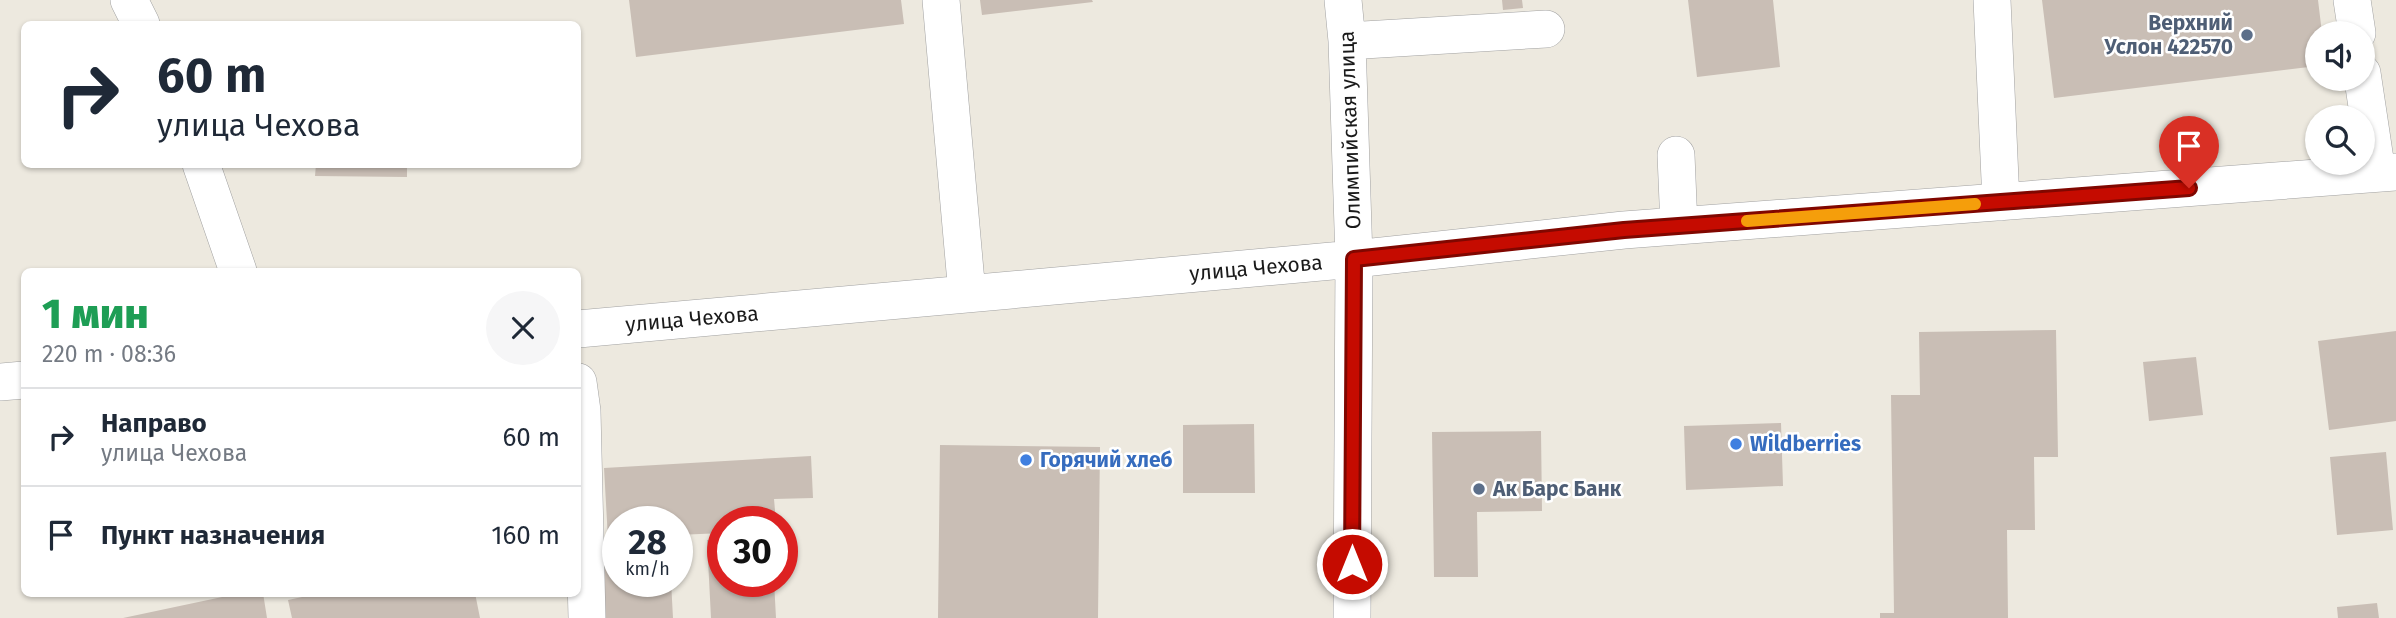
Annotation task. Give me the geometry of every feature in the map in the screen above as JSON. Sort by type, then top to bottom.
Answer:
[{"type":"street","points":[[129,0],[140,21]]},
{"type":"street","points":[[941,0],[967,294]]},
{"type":"street","name":"Олимпийская улица","points":[[1343,0],[1347,41],[1354,259],[1352,618]]},
{"type":"street","points":[[1992,0],[2001,202]]},
{"type":"street","points":[[2352,0],[2355,21]]},
{"type":"street","points":[[1347,41],[1546,29]]},
{"type":"street","points":[[2366,91],[2387,173]]},
{"type":"street","points":[[1676,155],[1679,226]]},
{"type":"street","points":[[202,168],[236,268]]},
{"type":"street","name":"улица Чехова","points":[[581,329],[1354,259],[1679,226],[2387,173]]},
{"type":"street","points":[[0,382],[21,380]]},
{"type":"street","points":[[581,404],[587,618]]},
{"type":"building","points":[[629,0],[901,0],[904,24],[636,57]]},
{"type":"building","points":[[980,0],[1092,0],[1093,2],[982,15]]},
{"type":"building","points":[[1502,0],[1522,0],[1523,8],[1503,10]]},
{"type":"building","points":[[1688,0],[1773,0],[1780,67],[1697,77]]},
{"type":"building","points":[[2042,0],[2318,0],[2321,21],[2305,21],[2305,67],[2054,98]]},
{"type":"building","points":[[316,168],[407,168],[407,177],[315,176]]},
{"type":"building","points":[[2056,330],[2058,457],[2034,457],[2035,530],[2007,530],[2008,618],[1880,618],[1880,613],[1894,613],[1891,395],[1920,395],[1919,332]]},
{"type":"building","points":[[2396,331],[2396,421],[2329,430],[2318,341]]},
{"type":"building","points":[[2196,357],[2203,415],[2149,421],[2143,362]]},
{"type":"building","points":[[1781,423],[1783,486],[1686,490],[1684,426]]},
{"type":"building","points":[[1254,424],[1255,493],[1183,493],[1183,425]]},
{"type":"building","points":[[1541,431],[1542,511],[1477,512],[1478,577],[1434,577],[1432,432]]},
{"type":"building","points":[[940,445],[1100,447],[1098,618],[938,618]]},
{"type":"building","points":[[2386,452],[2393,530],[2337,535],[2330,457]]},
{"type":"building","points":[[811,456],[813,498],[774,499],[775,506],[707,506],[707,534],[693,534],[693,506],[606,506],[604,468]]},
{"type":"building","points":[[599,563],[602,563],[602,597],[672,597],[673,618],[602,618]]},
{"type":"building","points":[[222,597],[264,597],[267,618],[123,618]]},
{"type":"building","points":[[302,597],[476,597],[480,618],[292,618],[288,600]]},
{"type":"building","points":[[710,597],[775,597],[776,618],[711,618]]},
{"type":"building","points":[[2377,603],[2379,618],[2338,618],[2337,607]]},
{"type":"slow traffic","points":[[1747,221],[1975,204]]},
{"type":"place","name":"Верхний Услон 422570","points":[[2247,35]]},
{"type":"place","name":"Wildberries","points":[[1736,444]]},
{"type":"place","name":"Горячий хлеб","points":[[1026,460]]},
{"type":"place","name":"Ак Барс Банк","points":[[1479,489]]},
{"type":"route","points":[[1352,564],[1354,259],[1624,230],[2189,188]]}]
